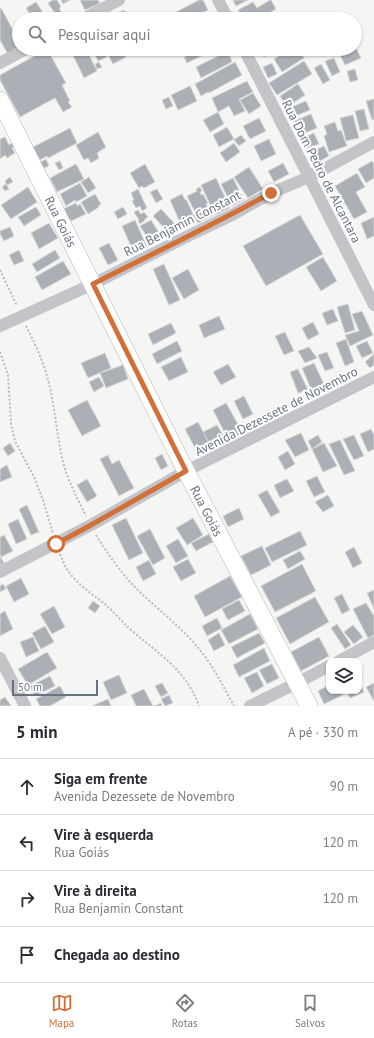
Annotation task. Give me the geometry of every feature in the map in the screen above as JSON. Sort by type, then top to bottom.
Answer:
[{"type":"street","points":[[96,12],[119,0]]},
{"type":"street","points":[[218,0],[224,12]]},
{"type":"street","points":[[0,63],[13,56]]},
{"type":"street","name":"Rua Dom Pedro de Alcantara","points":[[248,56],[374,305]]},
{"type":"street","name":"Rua Goiás","points":[[0,100],[186,471],[309,706]]},
{"type":"street","name":"Rua Benjamin Constant","points":[[0,326],[93,284],[232,215],[271,193],[309,177],[374,142]]},
{"type":"street","name":"Avenida Dezessete de Novembro","points":[[0,572],[91,525],[186,471],[374,377]]},
{"type":"street","points":[[345,658],[374,642]]},
{"type":"street","points":[[0,658],[25,706]]},
{"type":"street","points":[[250,706],[326,668]]},
{"type":"path","points":[[0,270],[35,343],[43,365],[52,396],[64,462],[72,490],[102,545],[116,566],[140,592],[181,629],[205,656],[234,706]]},
{"type":"building","points":[[53,0],[57,0],[61,7],[59,8],[61,12],[54,12],[48,3]]},
{"type":"building","points":[[61,0],[70,0],[63,4]]},
{"type":"building","points":[[80,0],[98,0],[100,3],[85,10]]},
{"type":"building","points":[[199,0],[203,0],[208,10],[204,12],[176,12]]},
{"type":"building","points":[[233,0],[248,0],[236,6]]},
{"type":"building","points":[[271,0],[276,9],[271,12],[239,12],[238,10],[253,2],[257,8]]},
{"type":"building","points":[[36,2],[42,12],[29,12],[26,8]]},
{"type":"building","points":[[1,8],[12,28],[12,52],[8,54],[0,40]]},
{"type":"building","points":[[34,56],[51,56],[66,83],[62,85],[70,101],[68,102],[72,107],[63,112],[55,98],[20,117],[0,80],[0,75]]},
{"type":"building","points":[[73,56],[90,56],[97,71],[84,78]]},
{"type":"building","points":[[96,56],[106,56],[107,57],[98,61]]},
{"type":"building","points":[[109,56],[126,56],[126,57],[113,64]]},
{"type":"building","points":[[187,56],[202,56],[187,63],[184,57]]},
{"type":"building","points":[[218,56],[230,56],[232,62],[201,78],[196,67]]},
{"type":"building","points":[[279,56],[303,56],[304,58],[282,72],[274,59]]},
{"type":"building","points":[[340,56],[360,56],[361,58],[345,65]]},
{"type":"building","points":[[334,58],[340,72],[332,76],[325,61]]},
{"type":"building","points":[[304,61],[312,74],[277,95],[269,83]]},
{"type":"building","points":[[99,62],[102,67],[97,69],[95,64]]},
{"type":"building","points":[[235,62],[242,75],[201,96],[195,84]]},
{"type":"building","points":[[272,63],[277,74],[268,78],[263,67]]},
{"type":"building","points":[[321,64],[330,80],[323,84],[314,68]]},
{"type":"building","points":[[355,69],[358,80],[350,82],[347,71]]},
{"type":"building","points":[[247,81],[253,92],[239,99],[245,111],[234,116],[229,106],[218,112],[212,98]]},
{"type":"building","points":[[298,84],[305,95],[287,107],[280,96]]},
{"type":"building","points":[[190,86],[197,101],[178,110],[171,95]]},
{"type":"building","points":[[253,93],[261,106],[249,114],[240,100]]},
{"type":"building","points":[[169,97],[173,106],[166,109],[162,100]]},
{"type":"building","points":[[374,99],[374,119],[372,120],[366,101]]},
{"type":"building","points":[[306,101],[310,110],[293,117],[289,108]]},
{"type":"building","points":[[364,109],[369,129],[360,131],[355,111]]},
{"type":"building","points":[[218,112],[224,124],[210,132],[203,120]]},
{"type":"building","points":[[311,114],[317,128],[300,135],[294,121]]},
{"type":"building","points":[[353,115],[359,138],[346,141],[340,118]]},
{"type":"building","points":[[259,118],[266,131],[250,139],[243,126]]},
{"type":"building","points":[[335,122],[338,131],[341,130],[347,146],[329,152],[324,136],[327,134],[324,126]]},
{"type":"building","points":[[227,127],[234,139],[219,147],[213,135]]},
{"type":"building","points":[[70,128],[77,143],[48,158],[47,156],[40,160],[33,147]]},
{"type":"building","points":[[98,132],[106,147],[97,153],[99,158],[91,163],[88,158],[84,160],[76,145]]},
{"type":"building","points":[[314,133],[319,144],[307,148],[303,138]]},
{"type":"building","points":[[241,135],[246,141],[239,146],[234,140]]},
{"type":"building","points":[[5,137],[9,145],[12,143],[15,147],[12,148],[15,153],[7,158],[5,155],[0,159],[0,139]]},
{"type":"building","points":[[269,139],[276,154],[261,161],[254,146]]},
{"type":"building","points":[[234,143],[240,152],[226,162],[220,153]]},
{"type":"building","points":[[324,146],[329,156],[318,162],[313,151]]},
{"type":"building","points":[[46,159],[49,166],[42,169],[39,163]]},
{"type":"building","points":[[60,161],[63,168],[59,170],[55,163]]},
{"type":"building","points":[[372,161],[374,164],[374,178],[366,183],[358,169]]},
{"type":"building","points":[[283,163],[289,174],[274,182],[268,171]]},
{"type":"building","points":[[76,164],[84,179],[57,192],[50,178]]},
{"type":"building","points":[[145,164],[155,182],[144,188],[142,186],[139,188],[130,173]]},
{"type":"building","points":[[249,167],[263,189],[248,198],[234,177]]},
{"type":"building","points":[[357,173],[365,187],[356,192],[367,212],[354,219],[335,186]]},
{"type":"building","points":[[10,177],[13,182],[7,185],[5,181]]},
{"type":"building","points":[[89,177],[96,188],[88,193],[81,182]]},
{"type":"building","points":[[216,178],[230,208],[215,215],[201,185]]},
{"type":"building","points":[[233,178],[244,200],[232,206],[221,184]]},
{"type":"building","points":[[80,183],[87,196],[76,202],[75,200],[66,206],[60,194]]},
{"type":"building","points":[[6,184],[9,189],[5,191],[2,187]]},
{"type":"building","points":[[28,187],[37,202],[11,219],[1,205]]},
{"type":"building","points":[[200,187],[202,191],[200,192],[201,195],[203,194],[208,203],[206,204],[208,208],[210,207],[214,215],[198,223],[193,215],[196,214],[187,196],[197,191],[196,189]]},
{"type":"building","points":[[138,189],[147,208],[142,211],[140,206],[136,208],[132,201],[134,200],[131,193]]},
{"type":"building","points":[[157,189],[163,199],[156,203],[150,192]]},
{"type":"building","points":[[95,194],[101,204],[88,214],[81,202]]},
{"type":"building","points":[[182,194],[185,200],[186,199],[196,223],[183,229],[170,200]]},
{"type":"building","points":[[76,203],[77,206],[80,204],[86,214],[71,221],[70,219],[66,221],[61,210]]},
{"type":"building","points":[[36,207],[41,215],[24,226],[18,217]]},
{"type":"building","points":[[123,207],[127,214],[118,219],[114,212]]},
{"type":"building","points":[[161,209],[176,225],[168,232],[153,216]]},
{"type":"building","points":[[138,210],[141,214],[144,212],[148,217],[140,224],[134,212]]},
{"type":"building","points":[[300,215],[323,254],[266,286],[243,246]]},
{"type":"building","points":[[374,217],[374,236],[367,239],[361,223]]},
{"type":"building","points":[[135,220],[147,247],[134,253],[122,226]]},
{"type":"building","points":[[151,220],[163,239],[152,245],[140,226]]},
{"type":"building","points":[[49,223],[58,238],[39,249],[31,233]]},
{"type":"building","points":[[10,227],[14,236],[4,241],[0,231]]},
{"type":"building","points":[[109,243],[118,260],[108,265],[99,248]]},
{"type":"building","points":[[19,250],[24,261],[14,265],[9,255]]},
{"type":"building","points":[[55,250],[60,258],[37,272],[32,264]]},
{"type":"building","points":[[323,257],[337,281],[321,291],[306,267]]},
{"type":"building","points":[[63,261],[71,274],[42,290],[35,277]]},
{"type":"building","points":[[164,264],[180,300],[169,305],[153,269]]},
{"type":"building","points":[[188,269],[199,290],[184,299],[172,278]]},
{"type":"building","points":[[348,304],[355,330],[345,333],[337,307]]},
{"type":"building","points":[[333,309],[338,321],[327,325],[322,313]]},
{"type":"building","points":[[362,311],[373,335],[350,346],[345,335],[359,331],[352,314]]},
{"type":"building","points":[[219,316],[225,329],[204,338],[199,325]]},
{"type":"building","points":[[313,322],[319,334],[308,340],[302,328]]},
{"type":"building","points":[[171,323],[176,333],[153,345],[148,334]]},
{"type":"building","points":[[285,332],[294,351],[284,355],[275,336]]},
{"type":"building","points":[[346,339],[354,362],[345,366],[336,343]]},
{"type":"building","points":[[177,341],[182,351],[157,364],[152,354]]},
{"type":"building","points":[[367,341],[373,353],[362,358],[356,346]]},
{"type":"building","points":[[309,347],[317,358],[305,363],[298,351]]},
{"type":"building","points":[[327,352],[334,368],[325,371],[318,355]]},
{"type":"building","points":[[105,353],[111,368],[88,378],[81,363]]},
{"type":"building","points":[[374,354],[374,365],[370,368],[365,362]]},
{"type":"building","points":[[181,357],[188,372],[169,381],[161,367]]},
{"type":"building","points":[[314,363],[324,384],[311,389],[302,368]]},
{"type":"building","points":[[228,364],[236,377],[221,385],[213,372]]},
{"type":"building","points":[[123,365],[128,379],[106,388],[100,373]]},
{"type":"building","points":[[298,369],[308,390],[298,393],[290,372]]},
{"type":"building","points":[[99,377],[104,386],[94,392],[89,382]]},
{"type":"building","points":[[244,396],[253,414],[243,419],[234,401]]},
{"type":"building","points":[[87,400],[101,426],[82,436],[68,410]]},
{"type":"building","points":[[226,403],[243,433],[229,441],[213,410]]},
{"type":"building","points":[[198,422],[211,447],[198,454],[185,429]]},
{"type":"building","points":[[217,425],[228,443],[214,451],[203,432]]},
{"type":"building","points":[[371,429],[374,435],[374,449],[368,452],[360,434]]},
{"type":"building","points":[[301,433],[309,450],[295,457],[285,440]]},
{"type":"building","points":[[318,435],[322,442],[312,449],[308,441]]},
{"type":"building","points":[[354,435],[364,456],[354,460],[343,439]]},
{"type":"building","points":[[340,440],[355,471],[344,475],[329,444]]},
{"type":"building","points":[[10,443],[15,451],[8,456],[3,448]]},
{"type":"building","points":[[324,443],[337,466],[323,472],[312,449]]},
{"type":"building","points":[[288,451],[295,464],[285,470],[278,457]]},
{"type":"building","points":[[162,454],[168,466],[161,470],[155,458]]},
{"type":"building","points":[[108,455],[112,464],[119,460],[134,488],[119,496],[100,459]]},
{"type":"building","points":[[7,465],[12,477],[0,482],[0,469]]},
{"type":"building","points":[[317,476],[325,492],[314,497],[306,481]]},
{"type":"building","points":[[87,479],[97,496],[87,502],[77,485]]},
{"type":"building","points":[[287,479],[294,491],[280,498],[274,485]]},
{"type":"building","points":[[267,490],[280,512],[271,517],[258,495]]},
{"type":"building","points":[[328,495],[334,506],[323,512],[315,502]]},
{"type":"building","points":[[27,505],[39,532],[31,535],[19,509]]},
{"type":"building","points":[[239,508],[244,519],[228,527],[223,516]]},
{"type":"building","points":[[126,518],[143,553],[129,560],[112,525]]},
{"type":"building","points":[[193,518],[203,535],[187,545],[176,528]]},
{"type":"building","points":[[18,519],[27,539],[16,544],[8,524]]},
{"type":"building","points":[[150,529],[165,558],[153,565],[137,536]]},
{"type":"building","points":[[300,531],[307,545],[272,562],[265,548]]},
{"type":"building","points":[[209,534],[213,542],[196,551],[191,543]]},
{"type":"building","points":[[4,535],[13,551],[1,557],[0,537]]},
{"type":"building","points":[[178,539],[188,556],[176,563],[166,546]]},
{"type":"building","points":[[262,546],[271,565],[251,575],[241,556]]},
{"type":"building","points":[[354,547],[362,563],[353,568],[345,552]]},
{"type":"building","points":[[300,551],[305,559],[288,569],[283,560]]},
{"type":"building","points":[[0,556],[4,563],[0,565]]},
{"type":"building","points":[[188,559],[196,573],[181,581],[173,567]]},
{"type":"building","points":[[149,560],[156,574],[143,581],[136,567]]},
{"type":"building","points":[[302,564],[316,591],[275,612],[261,586]]},
{"type":"building","points":[[230,576],[242,597],[205,617],[194,596]]},
{"type":"building","points":[[21,578],[29,594],[14,602],[6,586]]},
{"type":"building","points":[[3,584],[6,589],[0,592],[0,586]]},
{"type":"building","points":[[374,590],[374,609],[367,593]]},
{"type":"building","points":[[342,594],[350,610],[342,614],[334,598]]},
{"type":"building","points":[[315,597],[329,622],[290,644],[276,618]]},
{"type":"building","points":[[239,600],[245,611],[228,620],[222,609]]},
{"type":"building","points":[[93,601],[100,606],[95,613],[88,608]]},
{"type":"building","points":[[366,603],[374,616],[374,635],[368,638],[353,609]]},
{"type":"building","points":[[54,606],[65,627],[52,634],[40,614]]},
{"type":"building","points":[[5,611],[13,629],[0,636],[0,614]]},
{"type":"building","points":[[250,614],[258,629],[229,644],[221,630]]},
{"type":"building","points":[[217,618],[222,628],[207,636],[202,626]]},
{"type":"building","points":[[337,624],[351,645],[345,649],[331,628]]},
{"type":"building","points":[[353,625],[363,637],[354,644],[344,632]]},
{"type":"building","points":[[45,626],[54,642],[41,649],[32,633]]},
{"type":"building","points":[[219,633],[225,645],[214,651],[208,640]]},
{"type":"building","points":[[259,633],[265,643],[237,658],[231,647]]},
{"type":"building","points":[[33,637],[39,651],[26,657],[20,642]]},
{"type":"building","points":[[319,637],[329,656],[301,671],[291,652]]},
{"type":"building","points":[[264,648],[270,661],[239,677],[233,665]]},
{"type":"building","points":[[47,652],[57,668],[28,685],[18,669]]},
{"type":"building","points":[[272,664],[279,678],[267,684],[259,670]]},
{"type":"building","points":[[257,672],[264,686],[252,693],[244,678]]},
{"type":"building","points":[[119,675],[127,693],[111,700],[103,682]]},
{"type":"building","points":[[50,676],[55,686],[35,696],[30,686]]},
{"type":"building","points":[[162,683],[168,693],[161,697],[155,686]]},
{"type":"building","points":[[374,683],[374,701],[366,687]]},
{"type":"building","points":[[60,686],[66,697],[50,706],[40,706],[36,699]]},
{"type":"building","points":[[326,687],[326,694],[343,695],[324,704],[318,691]]},
{"type":"building","points":[[144,689],[153,706],[136,706],[131,695]]},
{"type":"building","points":[[348,694],[359,694],[350,698]]},
{"type":"building","points":[[169,695],[173,703],[165,706],[161,699]]},
{"type":"building","points":[[5,697],[11,706],[0,706],[0,700]]},
{"type":"building","points":[[108,699],[111,706],[92,706]]},
{"type":"building","points":[[161,703],[162,706],[154,706]]},
{"type":"route","points":[[56,544],[186,471],[93,284],[232,215],[271,193]]}]
